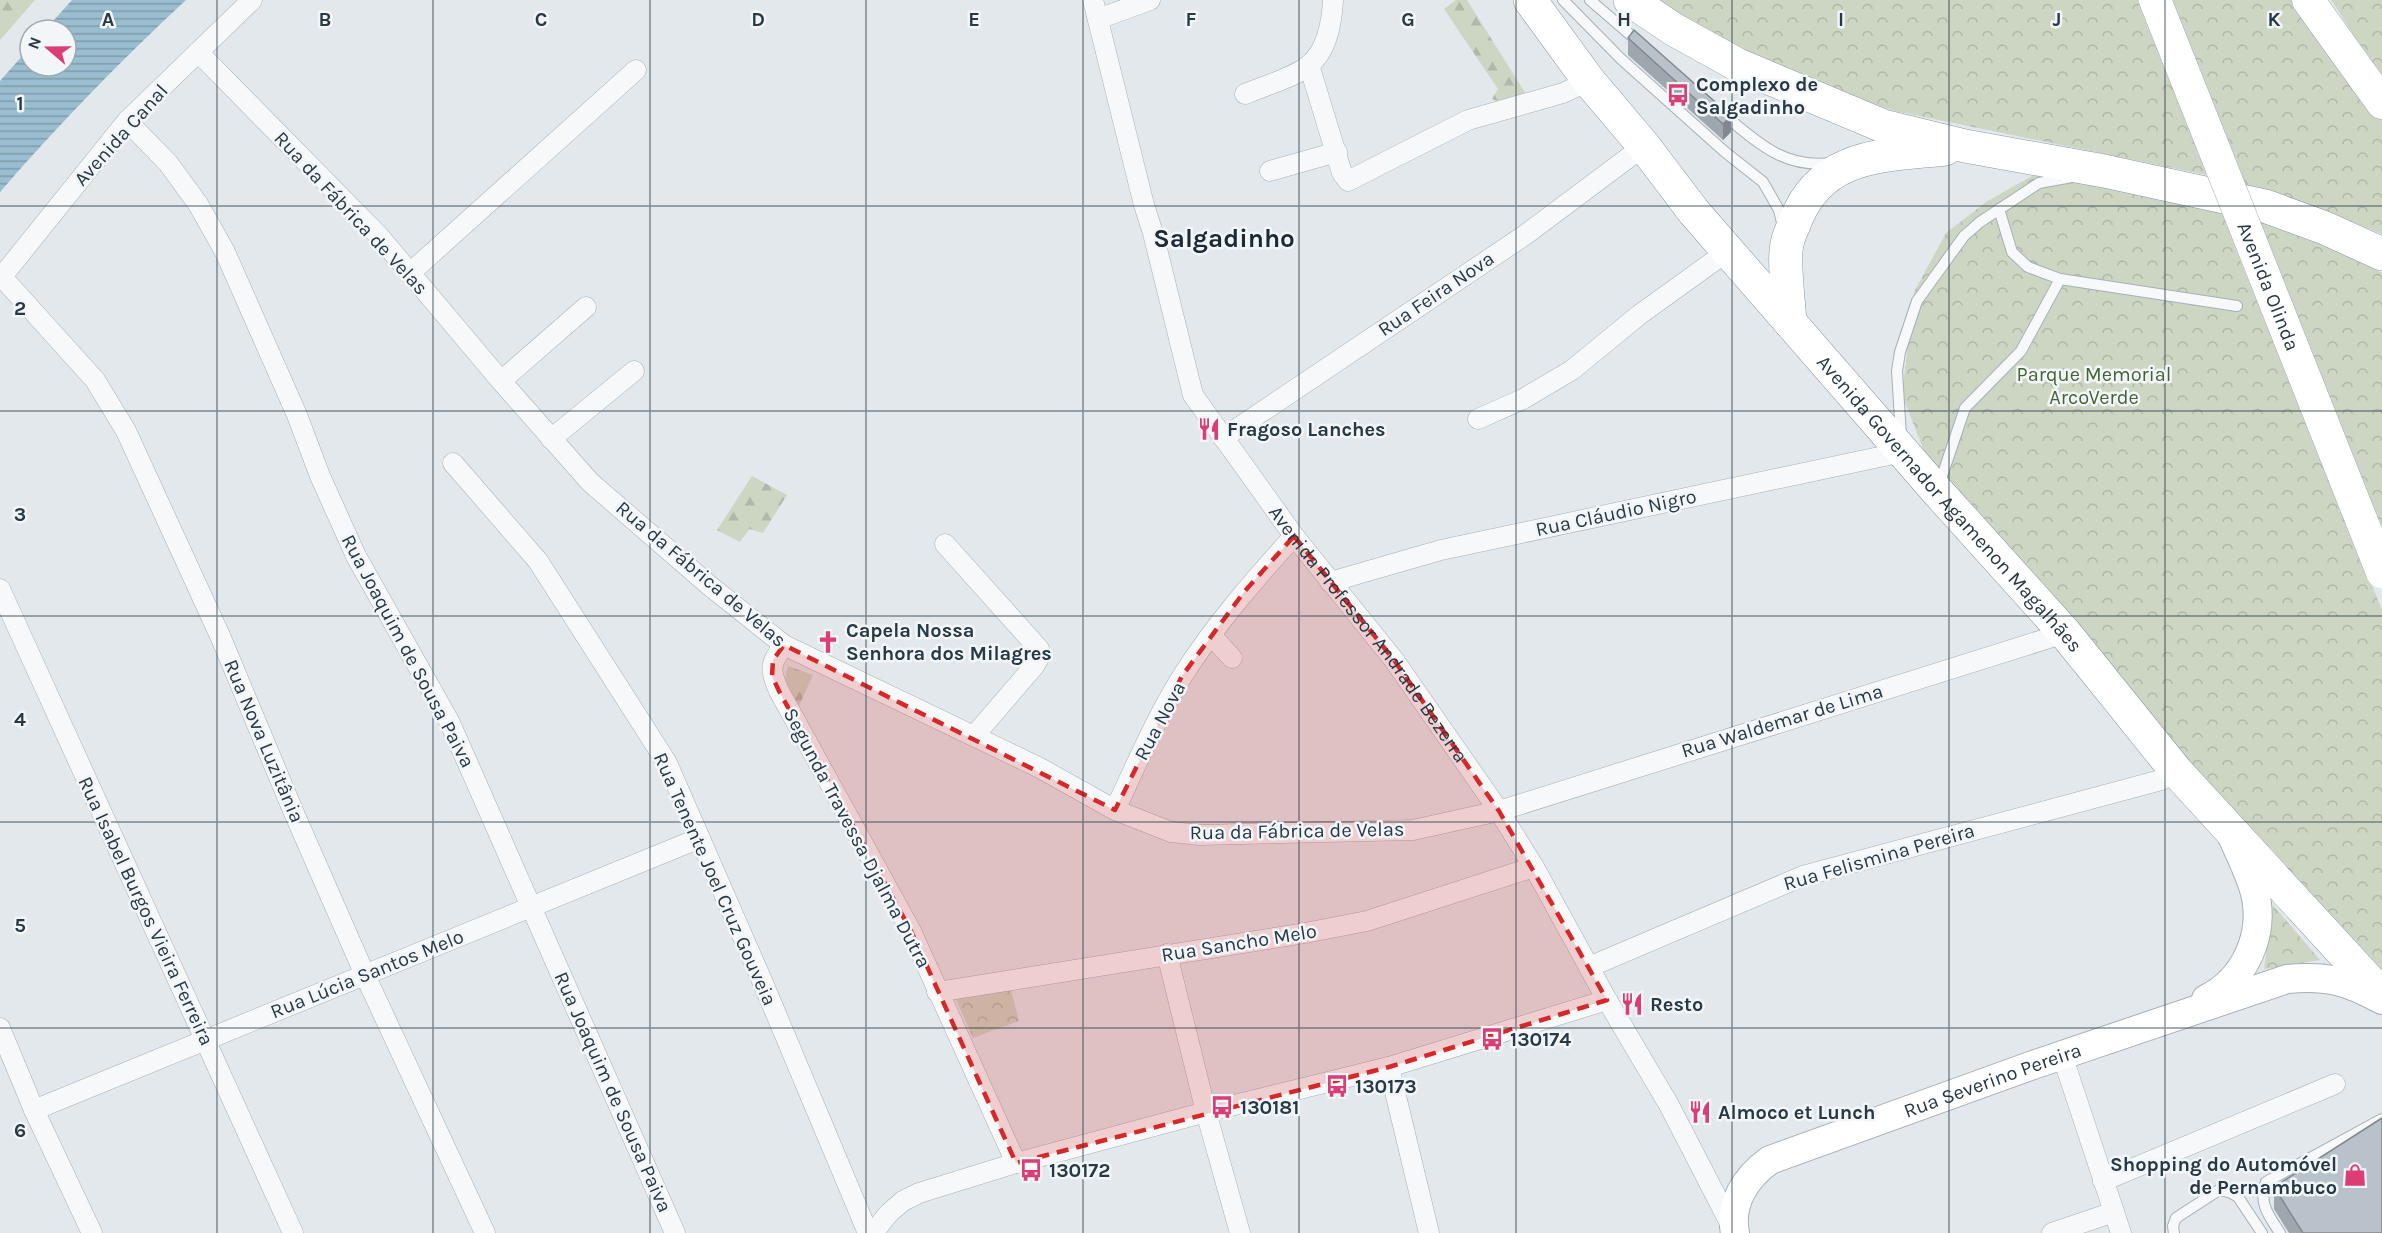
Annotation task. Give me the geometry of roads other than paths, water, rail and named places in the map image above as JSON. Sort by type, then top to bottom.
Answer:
[{"type":"highway","name":"Avenida Governador Agamenon Magalhães","points":[[1530,0],[1589,81],[1644,146],[1694,212],[1937,491],[2066,633],[2177,772],[2382,996]]},
{"type":"highway","points":[[1630,0],[1673,29],[1738,65],[1884,126],[1965,146],[2104,171],[2265,206],[2325,228],[2382,254]]},
{"type":"highway","points":[[1790,322],[1786,245],[1798,214],[1820,182],[1832,171],[1864,158],[1965,146]]},
{"type":"main road","name":"Avenida Olinda","points":[[2155,0],[2382,572]]},
{"type":"main road","points":[[2308,0],[2382,103]]},
{"type":"main road","name":"Rua Severino Pereira","points":[[2161,1021],[2221,991],[2244,965],[2254,944],[2258,908],[2254,890],[2229,828]]},
{"type":"main road","name":"Rua Severino Pereira","points":[[1735,1232],[1734,1212],[1744,1185],[1756,1170],[1770,1160],[2062,1055],[2213,1006],[2287,979],[2315,977],[2335,979],[2357,986],[2382,1000]]},
{"type":"street","name":"Avenida Canal","points":[[1,278],[127,122],[252,0]]},
{"type":"street","name":"Avenida Professor Andrade Bezerra","points":[[1093,0],[1193,395],[1294,536],[1394,660],[1499,811],[1534,867],[1607,1000],[1669,1105],[1735,1232]]},
{"type":"street","points":[[1098,19],[1150,0]]},
{"type":"street","points":[[1245,94],[1309,65],[1321,51],[1329,28],[1333,0]]},
{"type":"street","name":"Rua da Fábrica de Velas","points":[[198,52],[329,188],[379,236],[501,381],[591,482],[710,586],[784,645],[974,736],[1115,810],[1172,832],[1200,836],[1413,830],[1499,811]]},
{"type":"street","points":[[1309,65],[1342,173],[1346,180],[1351,181],[1468,120],[1563,93],[1589,81]]},
{"type":"street","points":[[410,273],[636,70]]},
{"type":"street","name":"Rua Joaquim de Sousa Paiva","points":[[127,122],[168,163],[198,204],[225,252],[356,556],[450,723],[675,1233]]},
{"type":"street","name":"Rua Feira Nova","points":[[1223,438],[1525,235],[1644,146]]},
{"type":"street","points":[[1270,171],[1337,152]]},
{"type":"street","points":[[1478,419],[1523,399],[1572,370],[1639,315],[1728,251]]},
{"type":"street","name":"Rua Nova Luzitânia","points":[[1,278],[95,380],[126,432],[221,638],[365,975],[485,1233]]},
{"type":"street","points":[[501,381],[586,307]]},
{"type":"street","points":[[551,439],[634,371]]},
{"type":"street","name":"Rua Cláudio Nigro","points":[[1330,582],[1441,550],[1903,452]]},
{"type":"street","name":"Rua Tenente Joel Cruz Gouveia","points":[[453,463],[538,561],[667,763],[868,1233]]},
{"type":"street","name":"Rua Nova","points":[[1115,810],[1182,676],[1244,592],[1294,536]]},
{"type":"street","points":[[945,544],[1039,649],[1040,656],[1035,665],[974,736]]},
{"type":"street","name":"Rua Isabel Burgos Vieira Ferreira","points":[[0,589],[293,1233]]},
{"type":"street","name":"Rua Waldemar de Lima","points":[[1499,811],[2066,633]]},
{"type":"street","points":[[1211,635],[1232,658]]},
{"type":"street","name":"Segunda Travessa Djalma Dutra","points":[[784,645],[773,660],[772,676],[911,931],[1016,1163]]},
{"type":"street","name":"Rua Felismina Pereira","points":[[1589,967],[1803,876],[2161,780],[2177,772]]},
{"type":"street","name":"Rua Lúcia Santos Melo","points":[[33,1110],[700,838]]},
{"type":"street","name":"Rua Sancho Melo","points":[[937,992],[1367,921],[1534,867]]},
{"type":"street","points":[[1167,954],[1206,1112],[1240,1233]]},
{"type":"street","points":[[873,1233],[889,1213],[903,1201],[919,1193],[1016,1163],[1206,1112],[1389,1068],[1607,1000]]},
{"type":"street","points":[[0,1028],[33,1110],[92,1233]]},
{"type":"street","points":[[2062,1055],[2121,1233]]},
{"type":"street","points":[[1389,1068],[1429,1233]]},
{"type":"street","points":[[2103,1180],[2335,1084]]},
{"type":"street","points":[[2052,1233],[2114,1212]]},
{"type":"lane","points":[[1563,0],[1622,59],[1725,152],[1763,182],[1779,210],[1786,245]]},
{"type":"lane","points":[[1590,0],[1651,53]]},
{"type":"lane","points":[[1713,105],[1748,135],[1779,156],[1812,165],[1864,158]]},
{"type":"lane","points":[[1903,452],[1897,371],[1900,352],[1917,301],[1964,236],[1999,210],[2039,183],[2104,171]]},
{"type":"lane","points":[[1999,210],[2012,252],[2028,267],[2060,279],[2237,306]]},
{"type":"lane","points":[[1937,491],[1965,408],[2021,351],[2060,279]]},
{"type":"lane","points":[[2280,1233],[2262,1200],[2266,1182],[2382,1119]]},
{"type":"lane","points":[[2174,1233],[2176,1218],[2219,1190],[2238,1197],[2262,1233]]},
{"type":"water","points":[[72,0],[186,0],[90,93],[0,192],[0,81],[18,61],[18,78],[78,78],[78,18],[56,18]]},
{"type":"place","name":"Complexo de Salgadinho","points":[[1678,95]]},
{"type":"place","name":"Fragoso Lanches","points":[[1209,429]]},
{"type":"place","name":"Capela Nossa Senhora dos Milagres","points":[[828,642]]},
{"type":"place","name":"Resto","points":[[1632,1004]]},
{"type":"place","name":"130174","points":[[1492,1039]]},
{"type":"place","name":"130173","points":[[1337,1086]]},
{"type":"place","name":"130181","points":[[1222,1107]]},
{"type":"place","name":"Almoco et Lunch","points":[[1700,1112]]},
{"type":"place","name":"130172","points":[[1031,1170]]},
{"type":"place","name":"Shopping do Automóvel de Pernambuco","points":[[2355,1175]]},
{"type":"district","name":"Salgadinho","points":[[1224,238]]},
{"type":"park label","name":"Parque Memorial ArcoVerde","points":[[2094,386]]}]
